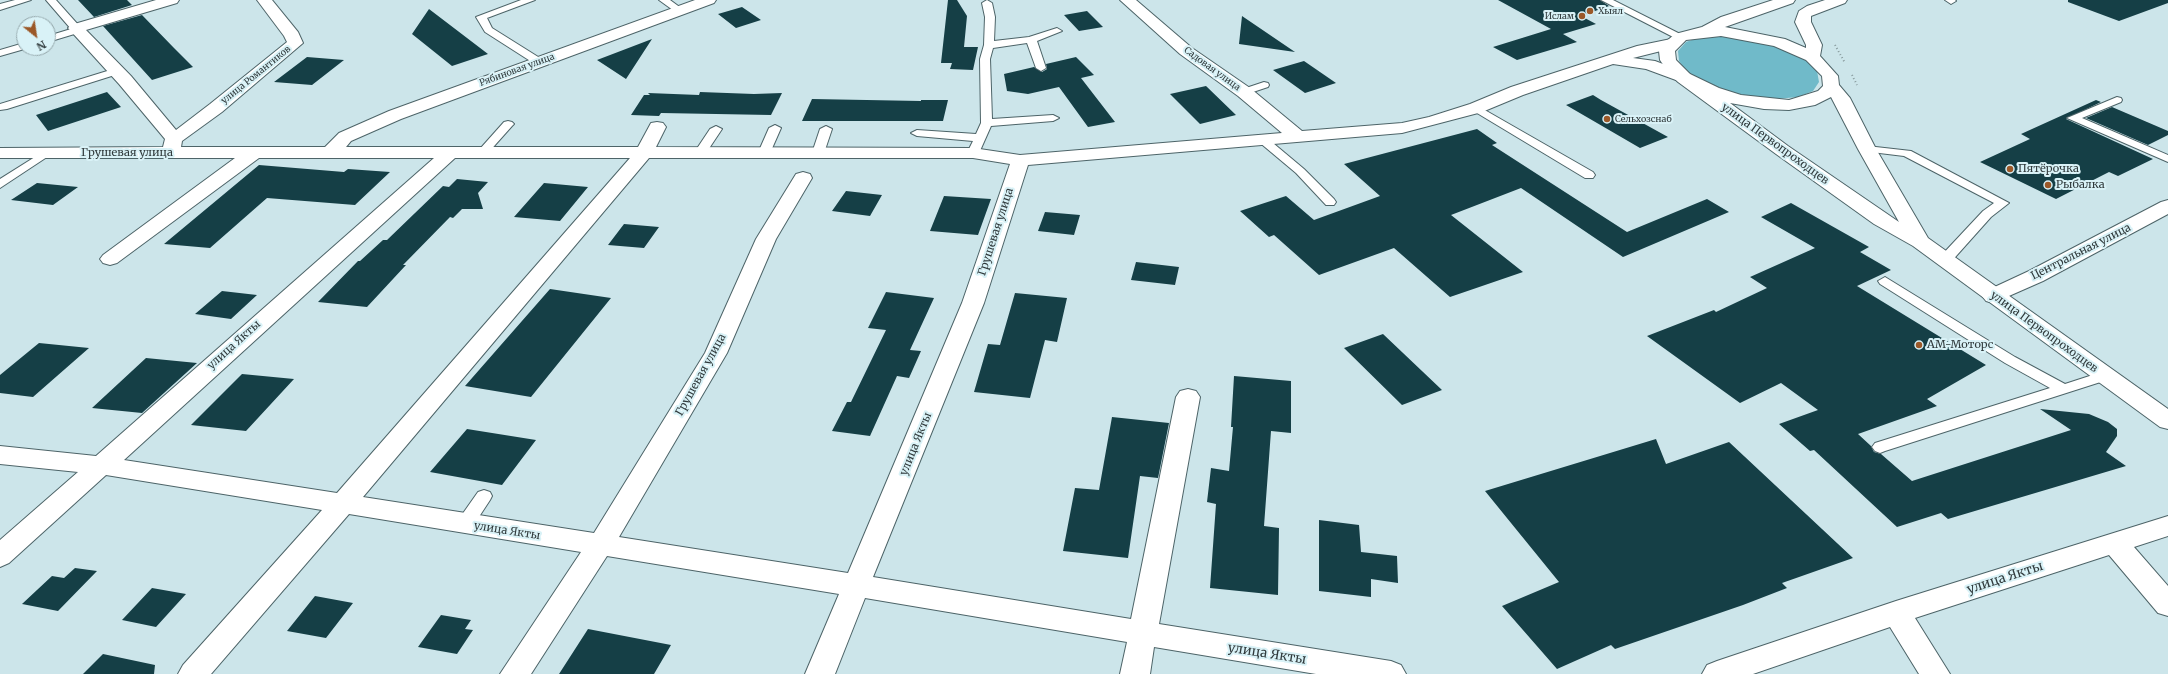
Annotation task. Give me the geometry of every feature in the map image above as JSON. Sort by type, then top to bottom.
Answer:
[{"type":"street","points":[[172,0],[77,29],[117,71],[172,146]]},
{"type":"street","name":"улица Романтиков","points":[[172,146],[295,43],[292,35],[264,0]]},
{"type":"street","name":"Рябиновая улица","points":[[330,152],[345,137],[395,115],[709,0]]},
{"type":"street","name":"Садовая улица","points":[[1127,0],[1186,51],[1244,92],[1298,137]]},
{"type":"street","name":"улица Первопроходцев","points":[[1788,0],[1726,20],[1703,32],[1676,40],[1667,51],[1668,60],[1674,69],[1756,132],[1875,216],[1920,242],[1944,261],[2168,421]]},
{"type":"street","points":[[1812,57],[1814,45],[1803,22],[1804,14],[1812,9],[1840,0]]},
{"type":"street","name":"улица Первопроходцев","points":[[1703,32],[1727,32],[1760,36],[1797,49],[1812,57],[1824,67],[1830,76],[1831,86],[1842,98],[1867,149],[1920,242]]},
{"type":"street","name":"Грушевая улица","points":[[0,153],[46,153],[172,146],[254,152],[764,154],[977,146],[1020,160],[1402,128],[1433,121],[1476,108],[1517,91],[1604,61],[1676,40]]},
{"type":"street","points":[[1604,61],[1649,64],[1688,80]]},
{"type":"street","name":"улица Первопроходцев","points":[[1688,80],[1713,92],[1738,100],[1764,104],[1789,105],[1809,101],[1824,95],[1831,86]]},
{"type":"street","points":[[193,674],[342,505],[644,153],[657,128]]},
{"type":"street","points":[[110,259],[254,152]]},
{"type":"street","name":"улица Якты","points":[[0,556],[451,152]]},
{"type":"street","name":"Грушевая улица","points":[[973,303],[1020,160]]},
{"type":"street","name":"Грушевая улица","points":[[600,546],[716,353],[766,239],[803,178]]},
{"type":"street","name":"Центральная улица","points":[[1993,296],[2036,276],[2168,206]]},
{"type":"street","name":"улица Якты","points":[[820,674],[858,586],[973,303]]},
{"type":"street","points":[[1135,674],[1188,398]]},
{"type":"street","name":"улица Якты","points":[[0,455],[100,465],[342,505],[858,586],[1391,674]]},
{"type":"street","name":"улица Якты","points":[[1717,674],[1896,613],[2168,526]]},
{"type":"street","points":[[2114,543],[2168,605]]},
{"type":"street","points":[[515,674],[600,546]]},
{"type":"street","points":[[1896,613],[1935,674]]},
{"type":"lane","points":[[0,7],[26,0]]},
{"type":"lane","points":[[52,0],[77,29],[56,36]]},
{"type":"lane","points":[[530,0],[481,17],[488,30],[539,62]]},
{"type":"lane","points":[[664,0],[680,10]]},
{"type":"lane","points":[[1606,0],[1676,40]]},
{"type":"lane","points":[[917,133],[977,146],[987,123],[984,59],[989,45],[990,17],[987,3]]},
{"type":"lane","points":[[989,45],[1030,40],[1057,31]]},
{"type":"lane","points":[[1030,40],[1041,68]]},
{"type":"lane","points":[[0,53],[16,48]]},
{"type":"lane","points":[[3,107],[117,71]]},
{"type":"lane","points":[[1244,92],[1264,85]]},
{"type":"lane","points":[[2117,100],[2074,118],[2168,159]]},
{"type":"lane","points":[[1476,108],[1589,175]]},
{"type":"lane","points":[[987,123],[1053,118]]},
{"type":"lane","points":[[483,152],[508,124]]},
{"type":"lane","points":[[700,153],[716,128]]},
{"type":"lane","points":[[764,154],[775,128]]},
{"type":"lane","points":[[818,153],[826,129]]},
{"type":"lane","points":[[1263,140],[1300,171],[1330,202]]},
{"type":"lane","points":[[1867,149],[1907,153],[2003,203],[1987,214],[1944,261]]},
{"type":"lane","points":[[0,184],[46,153]]},
{"type":"lane","points":[[1886,281],[2010,360],[2063,389]]},
{"type":"lane","points":[[1880,447],[2105,376]]},
{"type":"lane","points":[[465,524],[484,496]]},
{"type":"shaded area","points":[[1720,35],[1744,37],[1789,50],[1806,60],[1817,71],[1819,82],[1813,91],[1798,97],[1776,99],[1751,97],[1726,91],[1704,82],[1687,72],[1679,61],[1678,51],[1686,42],[1700,37]]},
{"type":"building","points":[[78,0],[127,0],[132,5],[94,17]]},
{"type":"building","points":[[948,0],[957,0],[967,16],[964,47],[978,47],[973,70],[950,69],[952,63],[941,63]]},
{"type":"building","points":[[1498,0],[1600,0],[1609,6],[1581,16],[1596,24],[1563,34],[1577,42],[1517,60],[1493,47],[1551,29]]},
{"type":"building","points":[[2068,0],[2168,0],[2168,3],[2119,21],[2068,2]]},
{"type":"building","points":[[742,7],[761,20],[736,28],[718,14]]},
{"type":"building","points":[[429,9],[488,54],[452,66],[412,34]]},
{"type":"building","points":[[1087,11],[1103,27],[1079,31],[1064,15]]},
{"type":"building","points":[[142,15],[193,67],[152,80],[103,26]]},
{"type":"building","points":[[1242,16],[1295,52],[1239,44]]},
{"type":"building","points":[[652,39],[626,79],[597,60]]},
{"type":"building","points":[[307,57],[344,60],[312,85],[274,82]]},
{"type":"building","points":[[1076,57],[1094,75],[1081,78],[1115,122],[1088,127],[1059,87],[1028,94],[1007,91],[1004,74],[1034,67],[1042,72],[1047,69],[1046,64]]},
{"type":"building","points":[[1304,61],[1336,83],[1305,93],[1273,70]]},
{"type":"building","points":[[1206,86],[1236,115],[1200,124],[1170,94]]},
{"type":"building","points":[[107,92],[121,107],[48,131],[36,115]]},
{"type":"building","points":[[700,92],[754,94],[782,93],[771,115],[661,113],[659,116],[631,115],[644,95],[650,95],[648,93],[699,95]]},
{"type":"building","points":[[1593,95],[1668,137],[1640,148],[1566,105]]},
{"type":"building","points":[[812,99],[948,100],[943,121],[802,121]]},
{"type":"building","points":[[2096,100],[2101,102],[2066,119],[2153,159],[2118,176],[2109,172],[2056,199],[1980,162],[2030,139],[2021,134]]},
{"type":"building","points":[[2112,107],[2168,131],[2168,135],[2148,145],[2086,118]]},
{"type":"building","points":[[1477,129],[1497,143],[1492,145],[1627,232],[1707,199],[1729,212],[1623,257],[1521,188],[1451,215],[1523,272],[1450,297],[1394,248],[1319,275],[1274,235],[1269,237],[1240,211],[1286,196],[1314,220],[1380,196],[1344,164]]},
{"type":"building","points":[[259,165],[344,172],[348,169],[390,172],[355,205],[267,198],[210,248],[164,244]]},
{"type":"building","points":[[457,179],[488,182],[478,193],[483,209],[462,209],[453,218],[450,217],[403,265],[406,265],[367,307],[318,302],[358,261],[360,261],[383,240],[387,240],[443,186],[449,187]]},
{"type":"building","points":[[37,183],[78,187],[53,205],[11,200]]},
{"type":"building","points":[[544,183],[588,187],[560,221],[514,217]]},
{"type":"building","points":[[846,191],[882,195],[870,216],[832,211]]},
{"type":"building","points":[[944,196],[991,199],[978,235],[930,231]]},
{"type":"building","points":[[1791,203],[1869,247],[1860,252],[1891,270],[1857,286],[1986,365],[1927,399],[1937,406],[1858,434],[1871,446],[1874,452],[1881,454],[1912,481],[2071,430],[2040,409],[2089,414],[2108,422],[2117,429],[2117,436],[2106,452],[2126,466],[1948,519],[1941,513],[1897,527],[1814,450],[1810,451],[1779,424],[1818,410],[1781,383],[1740,403],[1647,336],[1714,310],[1716,312],[1767,288],[1750,277],[1815,248],[1761,217]]},
{"type":"building","points":[[1045,212],[1080,215],[1074,235],[1038,231]]},
{"type":"building","points":[[624,224],[659,227],[644,248],[608,245]]},
{"type":"building","points":[[1136,262],[1179,267],[1175,285],[1131,280]]},
{"type":"building","points":[[550,289],[611,298],[531,397],[465,386]]},
{"type":"building","points":[[222,291],[257,295],[231,319],[195,314]]},
{"type":"building","points":[[886,292],[934,298],[910,350],[921,351],[909,378],[897,376],[870,436],[832,431],[847,402],[851,402],[886,330],[868,328]]},
{"type":"building","points":[[1015,293],[1067,298],[1057,342],[1045,340],[1030,398],[974,392],[988,344],[1000,345]]},
{"type":"building","points":[[1383,334],[1442,390],[1402,405],[1344,348]]},
{"type":"building","points":[[39,343],[89,348],[33,397],[0,393],[0,375]]},
{"type":"building","points":[[146,358],[197,363],[142,413],[92,408]]},
{"type":"building","points":[[242,374],[294,379],[246,431],[191,425]]},
{"type":"building","points":[[1234,376],[1291,381],[1291,433],[1271,431],[1264,526],[1279,528],[1278,595],[1210,588],[1216,504],[1207,502],[1211,468],[1229,471],[1233,427],[1231,427]]},
{"type":"building","points":[[1112,417],[1169,423],[1158,478],[1140,476],[1128,558],[1063,551],[1075,488],[1099,490]]},
{"type":"building","points":[[467,429],[536,440],[502,485],[430,472]]},
{"type":"building","points":[[1656,439],[1666,464],[1729,442],[1853,558],[1782,583],[1787,588],[1743,605],[1615,649],[1611,645],[1557,669],[1502,606],[1559,582],[1485,491]]},
{"type":"building","points":[[1319,520],[1359,525],[1361,552],[1397,556],[1398,583],[1371,579],[1371,597],[1319,591]]},
{"type":"building","points":[[75,568],[97,571],[58,611],[22,604],[52,576],[64,578]]},
{"type":"building","points":[[152,588],[186,594],[156,627],[122,620]]},
{"type":"building","points":[[315,596],[353,603],[326,638],[287,631]]},
{"type":"building","points":[[441,615],[471,620],[465,629],[473,630],[457,654],[418,647]]},
{"type":"building","points":[[588,629],[671,645],[654,674],[559,674]]},
{"type":"building","points":[[103,654],[155,665],[154,674],[83,674]]},
{"type":"place","name":"Хыял","points":[[1590,11]]},
{"type":"place","name":"Ислам","points":[[1582,16]]},
{"type":"place","name":"Сельхозснаб","points":[[1607,119]]},
{"type":"place","name":"Пятёрочка","points":[[2010,169]]},
{"type":"place","name":"Рыбалка","points":[[2048,185]]},
{"type":"place","name":"АМ-Моторс","points":[[1919,345]]}]
